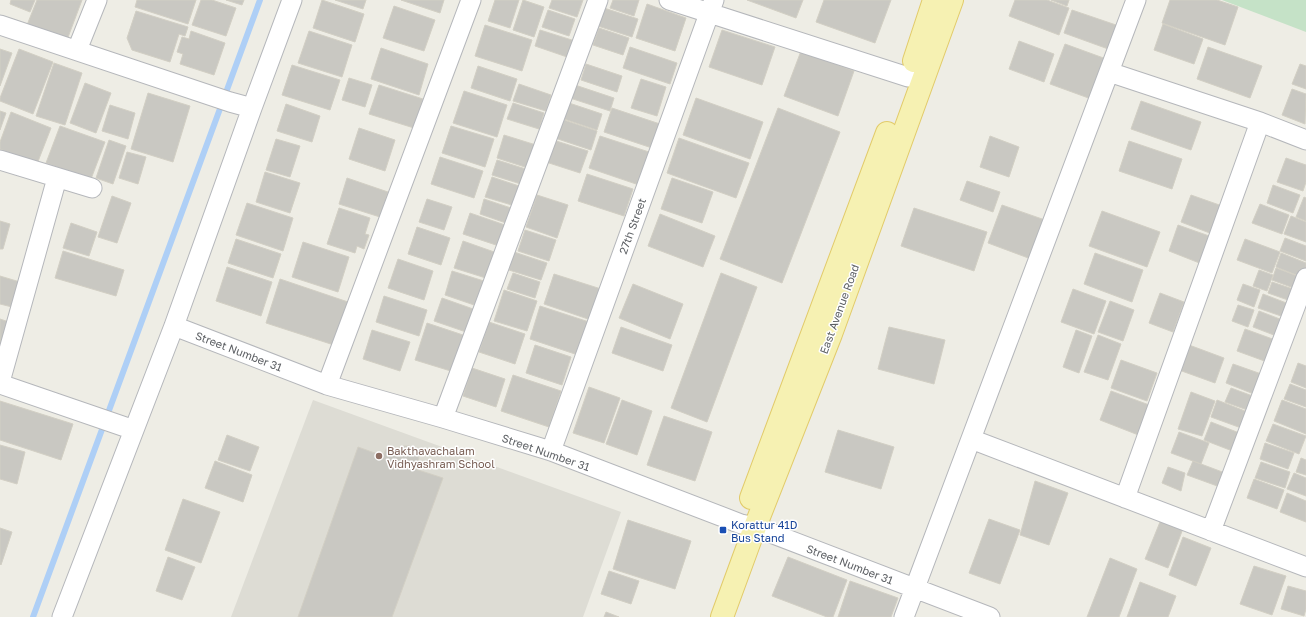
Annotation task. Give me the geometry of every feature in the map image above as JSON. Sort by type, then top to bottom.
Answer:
[{"type":"main road","name":"East Avenue Road","points":[[722,617],[748,525],[908,77],[934,0]]},
{"type":"main road","name":"East Avenue Road","points":[[707,617],[831,334],[952,0]]},
{"type":"street","points":[[77,50],[98,0]]},
{"type":"street","points":[[62,617],[174,326],[292,0]]},
{"type":"street","points":[[327,385],[471,0]]},
{"type":"street","points":[[443,418],[598,0]]},
{"type":"street","points":[[669,0],[711,6],[908,77]]},
{"type":"street","points":[[904,617],[1136,0]]},
{"type":"street","name":"27th Street","points":[[552,452],[711,6]]},
{"type":"street","points":[[0,25],[252,108]]},
{"type":"street","points":[[1109,72],[1260,122],[1306,140]]},
{"type":"street","points":[[1124,498],[1260,122]]},
{"type":"street","points":[[0,160],[92,188]]},
{"type":"street","points":[[57,178],[0,383],[134,430]]},
{"type":"street","points":[[1211,531],[1306,278]]},
{"type":"street","name":"Street Number 31","points":[[174,326],[327,385],[443,418],[552,452],[990,617]]},
{"type":"street","points":[[971,440],[1306,566]]},
{"type":"shaded area","name":"Bakthavachalam Vidhyashram School","points":[[313,400],[621,512],[583,617],[231,617]]},
{"type":"green space","points":[[1222,0],[1306,0],[1306,32]]},
{"type":"building","points":[[11,0],[35,0],[30,12],[10,4]]},
{"type":"building","points":[[37,0],[82,0],[67,40],[27,25]]},
{"type":"building","points":[[137,0],[196,0],[188,24],[135,7]]},
{"type":"building","points":[[201,0],[212,0],[236,8],[226,36],[192,25]]},
{"type":"building","points":[[226,0],[244,0],[242,5]]},
{"type":"building","points":[[322,0],[364,14],[355,42],[313,28]]},
{"type":"building","points":[[335,0],[366,0],[363,9]]},
{"type":"building","points":[[401,0],[444,0],[440,13]]},
{"type":"building","points":[[495,0],[519,0],[510,28],[488,21]]},
{"type":"building","points":[[523,0],[544,7],[534,37],[513,30]]},
{"type":"building","points":[[552,0],[583,0],[577,17],[549,8]]},
{"type":"building","points":[[613,0],[639,0],[634,16],[610,8]]},
{"type":"building","points":[[747,0],[803,0],[796,18]]},
{"type":"building","points":[[824,0],[891,0],[875,43],[816,22]]},
{"type":"building","points":[[1015,0],[1047,0],[1069,8],[1059,35],[1009,16]]},
{"type":"building","points":[[1051,0],[1069,0],[1067,6]]},
{"type":"building","points":[[1170,0],[1217,0],[1238,7],[1225,45],[1162,23]]},
{"type":"building","points":[[647,4],[686,18],[675,51],[636,38]]},
{"type":"building","points":[[394,6],[435,20],[424,51],[383,38]]},
{"type":"building","points":[[604,8],[638,19],[632,37],[598,26]]},
{"type":"building","points":[[548,10],[575,19],[569,36],[542,27]]},
{"type":"building","points":[[1072,10],[1119,26],[1111,50],[1064,33]]},
{"type":"building","points":[[136,11],[188,27],[185,36],[179,34],[170,62],[132,50],[127,38]]},
{"type":"building","points":[[1163,24],[1203,39],[1194,64],[1154,50]]},
{"type":"building","points":[[485,25],[532,40],[522,71],[475,56]]},
{"type":"building","points":[[599,28],[629,38],[623,55],[593,45]]},
{"type":"building","points":[[540,30],[575,41],[570,58],[535,46]]},
{"type":"building","points":[[722,30],[775,47],[762,85],[709,67]]},
{"type":"building","points":[[191,31],[225,43],[214,75],[180,64],[183,54],[177,52],[182,37],[189,39]]},
{"type":"building","points":[[309,31],[352,45],[342,77],[298,63]]},
{"type":"building","points":[[1019,41],[1054,54],[1044,82],[1009,69]]},
{"type":"building","points":[[1065,44],[1109,60],[1094,100],[1050,84]]},
{"type":"building","points":[[630,47],[677,63],[670,84],[623,68]]},
{"type":"building","points":[[1208,47],[1262,66],[1250,98],[1197,79]]},
{"type":"building","points":[[381,48],[428,64],[419,95],[371,79]]},
{"type":"building","points":[[0,49],[12,53],[0,86]]},
{"type":"building","points":[[19,49],[53,62],[33,114],[0,101]]},
{"type":"building","points":[[801,51],[854,71],[838,116],[784,96]]},
{"type":"building","points":[[54,63],[82,73],[65,125],[36,116]]},
{"type":"building","points":[[586,64],[622,76],[617,92],[581,80]]},
{"type":"building","points":[[1300,64],[1306,66],[1306,89],[1292,84]]},
{"type":"building","points":[[292,65],[340,80],[330,110],[282,95]]},
{"type":"building","points":[[478,66],[517,79],[510,101],[471,88]]},
{"type":"building","points":[[349,78],[372,85],[365,107],[342,100]]},
{"type":"building","points":[[641,79],[666,87],[657,116],[631,108]]},
{"type":"building","points":[[85,83],[111,93],[96,133],[70,123]]},
{"type":"building","points":[[519,84],[551,95],[546,111],[513,101]]},
{"type":"building","points":[[379,85],[423,99],[414,128],[369,114]]},
{"type":"building","points":[[575,85],[614,98],[610,111],[570,98]]},
{"type":"building","points":[[1292,89],[1306,94],[1305,124],[1282,115]]},
{"type":"building","points":[[464,91],[507,105],[497,137],[453,123]]},
{"type":"building","points":[[148,93],[190,106],[173,162],[131,149]]},
{"type":"building","points":[[696,98],[763,122],[750,159],[683,135]]},
{"type":"building","points":[[1141,101],[1201,122],[1191,150],[1131,129]]},
{"type":"building","points":[[513,103],[544,113],[539,129],[507,119]]},
{"type":"building","points":[[569,103],[602,114],[597,130],[564,119]]},
{"type":"building","points":[[286,104],[320,116],[312,142],[277,131]]},
{"type":"building","points":[[110,105],[135,113],[128,139],[102,131]]},
{"type":"building","points":[[612,108],[663,125],[655,149],[604,132]]},
{"type":"building","points":[[778,108],[840,132],[782,283],[720,259]]},
{"type":"building","points":[[0,111],[6,113],[0,130]]},
{"type":"building","points":[[11,112],[51,128],[37,164],[0,149],[0,142]]},
{"type":"building","points":[[561,119],[597,131],[591,150],[555,138]]},
{"type":"building","points":[[60,126],[105,142],[91,179],[46,163]]},
{"type":"building","points":[[451,126],[494,139],[485,167],[442,153]]},
{"type":"building","points":[[359,128],[395,140],[385,171],[349,159]]},
{"type":"building","points":[[504,135],[536,145],[528,168],[497,158]]},
{"type":"building","points":[[600,136],[649,152],[639,185],[589,168]]},
{"type":"building","points":[[990,136],[1019,147],[1009,177],[980,167]]},
{"type":"building","points":[[679,138],[749,163],[736,198],[667,173]]},
{"type":"building","points":[[276,139],[300,146],[290,177],[266,170]]},
{"type":"building","points":[[109,140],[126,146],[113,184],[96,178]]},
{"type":"building","points":[[553,140],[588,151],[580,173],[546,162]]},
{"type":"building","points":[[1129,141],[1182,159],[1172,189],[1119,171]]},
{"type":"building","points":[[127,152],[146,157],[138,184],[119,178]]},
{"type":"building","points":[[440,157],[483,171],[474,198],[431,184]]},
{"type":"building","points":[[1286,158],[1306,165],[1306,182],[1303,191],[1277,182]]},
{"type":"building","points":[[497,160],[529,170],[524,185],[492,175]]},
{"type":"building","points":[[265,172],[300,183],[290,213],[256,202]]},
{"type":"building","points":[[587,174],[633,189],[624,216],[578,201]]},
{"type":"building","points":[[492,177],[522,187],[515,206],[485,197]]},
{"type":"building","points":[[347,178],[388,192],[380,217],[339,204]]},
{"type":"building","points":[[672,178],[713,192],[702,223],[661,209]]},
{"type":"building","points":[[967,181],[1000,192],[993,212],[960,200]]},
{"type":"building","points":[[1273,185],[1300,195],[1293,213],[1267,203]]},
{"type":"building","points":[[537,195],[568,205],[557,238],[526,227]]},
{"type":"building","points":[[1191,195],[1225,207],[1215,235],[1181,222]]},
{"type":"building","points":[[112,196],[131,203],[117,243],[98,237]]},
{"type":"building","points":[[1304,197],[1306,198],[1306,221],[1296,217]]},
{"type":"building","points":[[427,199],[452,207],[444,230],[419,222]]},
{"type":"building","points":[[484,199],[511,208],[506,223],[480,214]]},
{"type":"building","points":[[247,203],[293,218],[283,251],[236,235]]},
{"type":"building","points":[[1260,204],[1289,215],[1282,234],[1252,223]]},
{"type":"building","points":[[1002,205],[1045,220],[1031,259],[988,243]]},
{"type":"building","points":[[339,208],[370,218],[365,234],[369,235],[364,249],[357,246],[355,253],[327,244]]},
{"type":"building","points":[[914,208],[987,232],[974,271],[901,246]]},
{"type":"building","points":[[1102,211],[1160,232],[1147,267],[1089,246]]},
{"type":"building","points":[[470,213],[505,225],[499,246],[463,234]]},
{"type":"building","points":[[660,214],[715,236],[703,267],[648,246]]},
{"type":"building","points":[[1291,216],[1306,222],[1306,242],[1284,234]]},
{"type":"building","points":[[0,221],[10,224],[3,249],[0,249]]},
{"type":"building","points":[[71,223],[97,232],[89,256],[63,248]]},
{"type":"building","points":[[1178,225],[1212,237],[1202,264],[1169,251]]},
{"type":"building","points":[[417,227],[450,238],[441,265],[408,254]]},
{"type":"building","points":[[525,230],[556,240],[549,261],[518,251]]},
{"type":"building","points":[[1285,238],[1306,246],[1306,261],[1280,251]]},
{"type":"building","points":[[236,239],[281,254],[273,278],[228,263]]},
{"type":"building","points":[[1245,239],[1280,252],[1272,273],[1237,260]]},
{"type":"building","points":[[463,241],[497,253],[489,279],[454,268]]},
{"type":"building","points":[[303,242],[349,257],[338,292],[292,277]]},
{"type":"building","points":[[63,251],[124,270],[116,296],[55,278]]},
{"type":"building","points":[[514,252],[547,263],[541,280],[509,270]]},
{"type":"building","points":[[1095,253],[1143,270],[1132,302],[1084,284]]},
{"type":"building","points":[[1281,253],[1306,263],[1306,273],[1304,278],[1276,267]]},
{"type":"building","points":[[398,259],[433,271],[424,300],[388,288]]},
{"type":"building","points":[[227,267],[272,282],[261,316],[216,301]]},
{"type":"building","points":[[1276,268],[1303,278],[1299,290],[1272,280]]},
{"type":"building","points":[[1259,270],[1273,275],[1267,291],[1253,286]]},
{"type":"building","points":[[452,271],[487,282],[480,307],[445,295]]},
{"type":"building","points":[[513,273],[540,282],[535,298],[507,289]]},
{"type":"building","points":[[721,273],[757,287],[707,422],[671,408]]},
{"type":"building","points":[[554,274],[601,289],[591,320],[544,304]]},
{"type":"building","points":[[0,276],[20,282],[12,307],[0,304]]},
{"type":"building","points":[[280,279],[354,304],[340,347],[266,323]]},
{"type":"building","points":[[1272,282],[1293,289],[1288,300],[1268,293]]},
{"type":"building","points":[[633,284],[683,304],[670,339],[619,318]]},
{"type":"building","points":[[1243,284],[1260,290],[1254,307],[1237,300]]},
{"type":"building","points":[[1073,289],[1106,301],[1094,334],[1061,322]]},
{"type":"building","points":[[504,290],[537,301],[527,331],[494,321]]},
{"type":"building","points":[[1160,293],[1184,302],[1173,332],[1149,323]]},
{"type":"building","points":[[1263,294],[1289,304],[1284,317],[1258,308]]},
{"type":"building","points":[[384,296],[427,310],[419,336],[376,322]]},
{"type":"building","points":[[442,298],[476,310],[469,333],[434,321]]},
{"type":"building","points":[[1110,301],[1134,310],[1123,341],[1098,332]]},
{"type":"building","points":[[1238,305],[1254,310],[1248,327],[1232,321]]},
{"type":"building","points":[[540,306],[589,322],[578,355],[530,339]]},
{"type":"building","points":[[1259,311],[1285,321],[1279,337],[1253,327]]},
{"type":"building","points":[[0,319],[12,323],[0,355]]},
{"type":"building","points":[[489,322],[525,334],[515,364],[479,352]]},
{"type":"building","points":[[427,323],[466,336],[454,372],[415,360]]},
{"type":"building","points":[[621,327],[672,345],[663,371],[612,353]]},
{"type":"building","points":[[889,327],[945,340],[934,384],[878,369]]},
{"type":"building","points":[[1245,329],[1278,341],[1270,363],[1237,351]]},
{"type":"building","points":[[372,330],[410,342],[400,371],[363,359]]},
{"type":"building","points":[[1076,330],[1092,336],[1079,373],[1063,367]]},
{"type":"building","points":[[1098,335],[1121,344],[1108,380],[1084,372]]},
{"type":"building","points":[[535,345],[571,357],[562,385],[526,373]]},
{"type":"building","points":[[1189,345],[1224,358],[1215,383],[1179,370]]},
{"type":"building","points":[[1121,360],[1157,373],[1147,401],[1111,388]]},
{"type":"building","points":[[1298,363],[1306,366],[1306,388],[1291,382]]},
{"type":"building","points":[[1233,364],[1267,376],[1259,396],[1226,383]]},
{"type":"building","points":[[472,368],[505,379],[496,407],[463,396]]},
{"type":"building","points":[[513,375],[561,391],[549,427],[501,411]]},
{"type":"building","points":[[1290,384],[1306,390],[1306,407],[1284,399]]},
{"type":"building","points":[[589,387],[620,398],[604,443],[573,433]]},
{"type":"building","points":[[1231,388],[1258,398],[1253,412],[1225,402]]},
{"type":"building","points":[[1111,391],[1152,406],[1141,436],[1100,420]]},
{"type":"building","points":[[1191,392],[1215,401],[1202,436],[1178,429]]},
{"type":"building","points":[[622,400],[652,411],[637,455],[606,444]]},
{"type":"building","points":[[1217,400],[1250,413],[1244,429],[1211,417]]},
{"type":"building","points":[[1282,400],[1306,409],[1306,434],[1274,421]]},
{"type":"building","points":[[0,401],[73,424],[61,460],[0,440]]},
{"type":"building","points":[[664,416],[712,432],[695,481],[647,465]]},
{"type":"building","points":[[1211,422],[1242,434],[1235,452],[1204,440]]},
{"type":"building","points":[[1273,424],[1306,436],[1299,454],[1266,441]]},
{"type":"building","points":[[838,430],[894,447],[881,489],[825,472]]},
{"type":"building","points":[[1179,432],[1209,443],[1201,464],[1171,453]]},
{"type":"building","points":[[227,435],[259,447],[250,471],[218,460]]},
{"type":"building","points":[[1265,443],[1294,453],[1288,469],[1260,459]]},
{"type":"building","points":[[0,445],[25,452],[17,484],[0,479]]},
{"type":"building","points":[[402,446],[409,446],[417,454],[419,458],[415,469],[443,478],[392,617],[298,617],[358,447],[383,456],[387,447],[397,449]]},
{"type":"building","points":[[1301,458],[1306,460],[1306,475],[1296,472]]},
{"type":"building","points":[[215,461],[252,475],[243,502],[205,488]]},
{"type":"building","points":[[1193,461],[1225,473],[1220,487],[1187,475]]},
{"type":"building","points":[[1261,462],[1290,472],[1285,488],[1255,478]]},
{"type":"building","points":[[1168,467],[1185,473],[1181,491],[1162,483]]},
{"type":"building","points":[[1294,473],[1306,478],[1306,496],[1287,489]]},
{"type":"building","points":[[1254,479],[1284,490],[1277,509],[1247,498]]},
{"type":"building","points":[[1035,481],[1068,493],[1049,545],[1020,535]]},
{"type":"building","points":[[1287,493],[1306,501],[1306,522],[1280,512]]},
{"type":"building","points":[[183,499],[220,512],[201,563],[165,550]]},
{"type":"building","points":[[1162,517],[1184,526],[1168,568],[1145,559]]},
{"type":"building","points":[[989,519],[1020,530],[1000,584],[969,573]]},
{"type":"building","points":[[628,520],[691,541],[675,589],[613,569]]},
{"type":"building","points":[[0,528],[12,532],[1,565],[0,564]]},
{"type":"building","points":[[1183,537],[1211,548],[1196,586],[1169,575]]},
{"type":"building","points":[[168,557],[195,567],[182,600],[156,591]]},
{"type":"building","points":[[788,557],[847,580],[833,617],[827,617],[772,596]]},
{"type":"building","points":[[1110,558],[1137,569],[1119,617],[1087,617]]},
{"type":"building","points":[[1254,566],[1286,576],[1272,615],[1240,604]]},
{"type":"building","points":[[609,571],[639,581],[631,604],[601,594]]},
{"type":"building","points":[[850,581],[898,598],[891,617],[838,617]]},
{"type":"building","points":[[1140,582],[1176,596],[1168,617],[1127,617]]},
{"type":"building","points":[[1288,586],[1306,591],[1306,609],[1304,616],[1281,609]]},
{"type":"building","points":[[606,612],[619,617],[604,617]]},
{"type":"waterway","points":[[33,617],[260,0]]},
{"type":"place","name":"Bakthavachalam Vidhyashram School","points":[[379,456]]},
{"type":"place","name":"Korattur 41D Bus Stand","points":[[723,530]]}]
